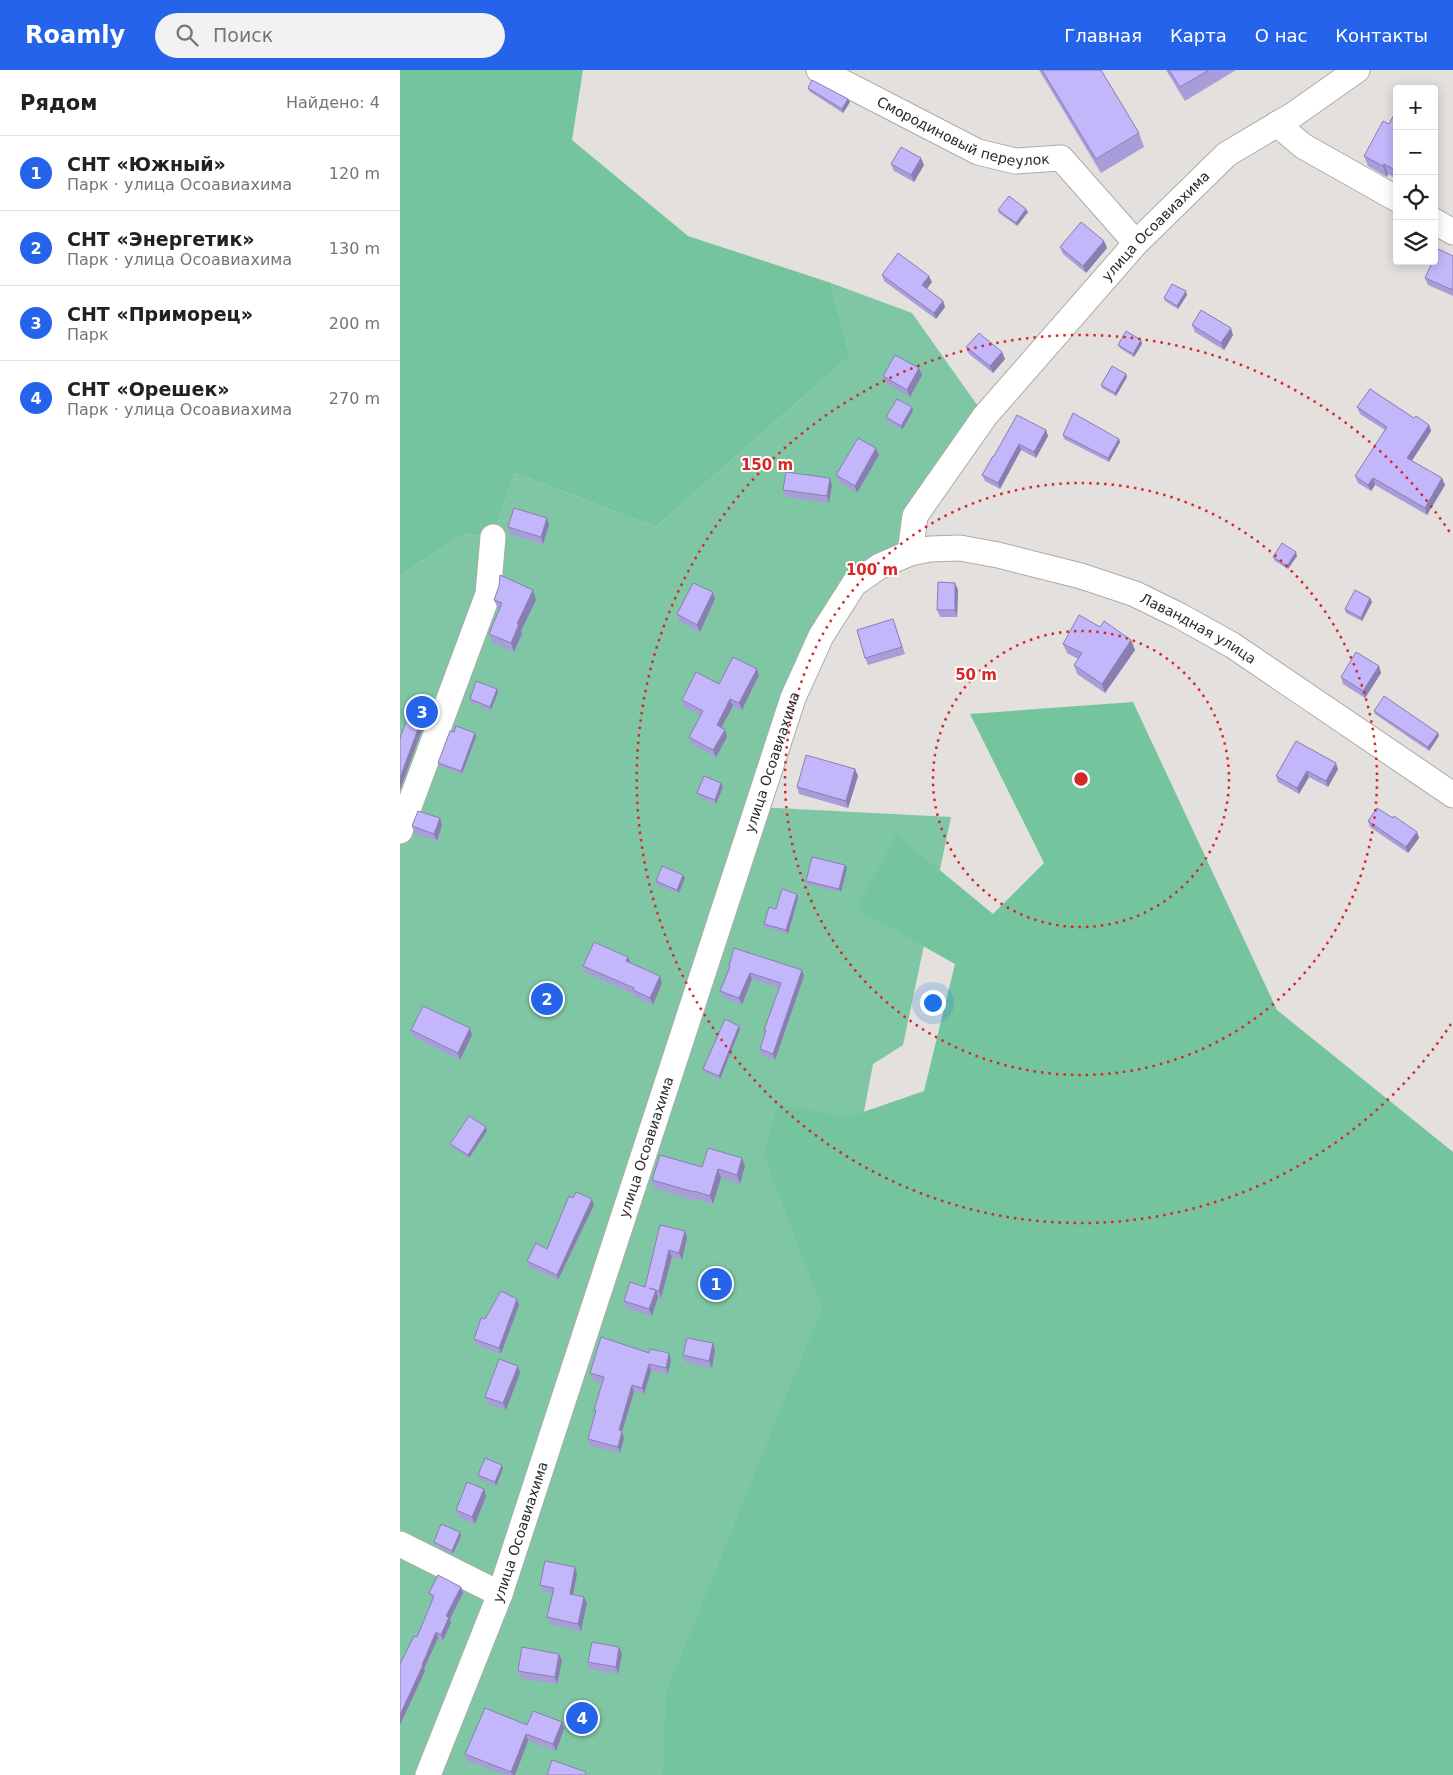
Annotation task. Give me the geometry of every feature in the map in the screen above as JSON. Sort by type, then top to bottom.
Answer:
[{"type":"street","name":"Смородиновый переулок","points":[[819,70],[978,152],[1015,161],[1061,158],[1136,243]]},
{"type":"street","name":"улица Осоавиахима","points":[[428,1775],[500,1594],[793,698],[821,636],[854,584],[880,566],[910,553],[915,516],[985,416],[1136,243],[1227,154],[1277,124],[1358,70]]},
{"type":"street","points":[[1277,124],[1304,146],[1393,197]]},
{"type":"street","points":[[1438,223],[1453,232]]},
{"type":"street","points":[[400,831],[488,594],[493,537]]},
{"type":"street","name":"Лавандная улица","points":[[910,553],[930,549],[960,548],[998,555],[1081,576],[1134,594],[1180,616],[1232,645],[1453,795]]},
{"type":"street","points":[[400,1544],[500,1594]]},
{"type":"green space","points":[[400,70],[583,70],[572,140],[688,236],[831,283],[850,356],[656,527],[515,473],[493,537],[465,534],[400,575]]},
{"type":"green space","points":[[831,283],[912,313],[985,416],[915,516],[910,553],[854,584],[759,807],[951,817],[903,1045],[873,1064],[809,1401],[707,1775],[400,1775],[400,575],[465,534],[493,537],[515,473],[656,527],[850,356]]},
{"type":"green space","points":[[1133,702],[1277,1010],[1453,1152],[1453,1775],[663,1775],[666,1693],[822,1308],[764,1155],[778,1104],[846,1118],[924,1091],[955,964],[857,909],[896,834],[993,914],[1044,863],[970,714]]},
{"type":"building","points":[[1042,70],[1101,70],[1139,133],[1096,159]]},
{"type":"building","points":[[1169,70],[1209,70],[1180,87]]},
{"type":"building","points":[[812,80],[848,99],[842,109],[808,88]]},
{"type":"building","points":[[1393,116],[1393,169],[1364,156],[1383,121],[1389,124]]},
{"type":"building","points":[[901,147],[921,158],[911,175],[891,164]]},
{"type":"building","points":[[1009,196],[1026,209],[1016,223],[998,210]]},
{"type":"building","points":[[1081,222],[1104,241],[1083,266],[1060,247]]},
{"type":"building","points":[[1438,249],[1453,256],[1453,290],[1425,278],[1431,265],[1438,265]]},
{"type":"building","points":[[898,253],[929,276],[922,285],[943,301],[934,313],[882,275]]},
{"type":"building","points":[[1172,284],[1186,291],[1177,306],[1164,298]]},
{"type":"building","points":[[1201,310],[1231,328],[1221,343],[1192,325]]},
{"type":"building","points":[[1126,331],[1141,340],[1133,354],[1118,345]]},
{"type":"building","points":[[979,333],[1002,352],[990,366],[966,347]]},
{"type":"building","points":[[895,355],[919,368],[907,390],[883,376]]},
{"type":"building","points":[[1112,366],[1126,374],[1115,393],[1101,385]]},
{"type":"building","points":[[1370,389],[1414,418],[1416,416],[1429,425],[1407,458],[1442,478],[1425,508],[1373,478],[1368,485],[1355,476],[1387,427],[1357,407]]},
{"type":"building","points":[[897,399],[912,407],[901,426],[886,417]]},
{"type":"building","points":[[1073,413],[1119,439],[1108,458],[1063,435]]},
{"type":"building","points":[[1017,415],[1046,430],[1034,452],[1019,444],[998,483],[982,475]]},
{"type":"building","points":[[858,438],[876,448],[855,486],[836,475]]},
{"type":"building","points":[[786,472],[830,478],[827,496],[783,490]]},
{"type":"building","points":[[514,508],[547,518],[541,537],[508,527]]},
{"type":"building","points":[[1282,543],[1296,552],[1287,566],[1273,557]]},
{"type":"building","points":[[500,575],[533,590],[517,624],[519,624],[511,643],[489,634],[502,603],[494,600],[499,586]]},
{"type":"building","points":[[938,582],[955,583],[955,610],[937,610]]},
{"type":"building","points":[[693,583],[713,592],[697,625],[677,614]]},
{"type":"building","points":[[1355,590],[1370,598],[1361,618],[1345,609]]},
{"type":"building","points":[[1079,615],[1100,627],[1104,621],[1131,640],[1102,684],[1074,665],[1082,653],[1063,644]]},
{"type":"building","points":[[893,619],[902,647],[865,658],[857,630]]},
{"type":"building","points":[[1356,652],[1379,666],[1363,691],[1341,677]]},
{"type":"building","points":[[733,657],[757,669],[739,703],[730,699],[717,725],[725,730],[713,750],[689,737],[703,711],[682,700],[696,672],[719,684]]},
{"type":"building","points":[[476,681],[497,689],[490,707],[470,699]]},
{"type":"building","points":[[1384,696],[1438,733],[1428,747],[1374,711]]},
{"type":"building","points":[[409,714],[422,718],[400,778],[400,738]]},
{"type":"building","points":[[456,726],[475,733],[461,771],[438,763],[450,731],[454,732]]},
{"type":"building","points":[[1296,741],[1336,763],[1326,781],[1307,771],[1297,788],[1276,776]]},
{"type":"building","points":[[806,755],[855,769],[846,801],[797,787]]},
{"type":"building","points":[[704,776],[721,783],[715,800],[697,793]]},
{"type":"building","points":[[1377,808],[1393,818],[1394,816],[1417,832],[1406,847],[1368,821]]},
{"type":"building","points":[[418,811],[440,818],[434,834],[412,826]]},
{"type":"building","points":[[812,857],[845,865],[839,889],[806,881]]},
{"type":"building","points":[[662,866],[683,875],[677,890],[656,881]]},
{"type":"building","points":[[782,889],[797,894],[786,930],[764,924],[769,907],[776,909]]},
{"type":"building","points":[[594,942],[628,957],[626,961],[660,976],[650,998],[633,990],[634,988],[583,966]]},
{"type":"building","points":[[734,948],[802,970],[773,1054],[760,1049],[766,1030],[764,1030],[781,983],[750,973],[739,998],[720,991],[730,967]]},
{"type":"building","points":[[423,1006],[470,1028],[458,1053],[411,1030]]},
{"type":"building","points":[[725,1019],[739,1026],[719,1076],[703,1069]]},
{"type":"building","points":[[469,1116],[486,1127],[468,1155],[450,1144]]},
{"type":"building","points":[[708,1148],[742,1158],[737,1175],[718,1169],[710,1196],[652,1180],[660,1155],[702,1167]]},
{"type":"building","points":[[576,1192],[592,1199],[557,1275],[527,1261],[536,1243],[547,1249],[569,1196],[573,1198]]},
{"type":"building","points":[[660,1225],[685,1231],[679,1253],[669,1250],[659,1291],[656,1290],[649,1309],[624,1301],[630,1282],[645,1287]]},
{"type":"building","points":[[501,1291],[517,1299],[499,1348],[474,1339],[481,1318],[485,1319]]},
{"type":"building","points":[[601,1337],[649,1353],[650,1349],[669,1353],[666,1368],[649,1364],[642,1388],[632,1385],[619,1430],[622,1431],[618,1447],[588,1439],[604,1377],[590,1373]]},
{"type":"building","points":[[687,1338],[713,1343],[709,1361],[683,1355]]},
{"type":"building","points":[[499,1359],[518,1366],[503,1403],[485,1397]]},
{"type":"building","points":[[485,1458],[502,1465],[495,1482],[478,1475]]},
{"type":"building","points":[[467,1482],[484,1489],[472,1517],[456,1510]]},
{"type":"building","points":[[441,1524],[460,1532],[452,1551],[434,1542]]},
{"type":"building","points":[[545,1561],[575,1567],[570,1594],[584,1597],[578,1624],[547,1617],[554,1588],[540,1585]]},
{"type":"building","points":[[438,1575],[461,1587],[446,1616],[449,1617],[441,1635],[436,1632],[400,1715],[400,1664],[414,1636],[417,1637],[434,1596],[429,1593]]},
{"type":"building","points":[[592,1642],[619,1647],[616,1667],[588,1662]]},
{"type":"building","points":[[522,1647],[559,1654],[555,1677],[518,1671]]},
{"type":"building","points":[[485,1708],[527,1725],[533,1711],[562,1722],[553,1744],[526,1734],[511,1772],[465,1754]]},
{"type":"building","points":[[552,1760],[586,1772],[585,1775],[547,1775]]},
{"type":"place","name":"СНТ «Приморец»","points":[[422,712]]},
{"type":"place","name":"СНТ «Энергетик»","points":[[547,999]]},
{"type":"place","name":"СНТ «Южный»","points":[[716,1284]]},
{"type":"place","name":"СНТ «Орешек»","points":[[582,1718]]}]
